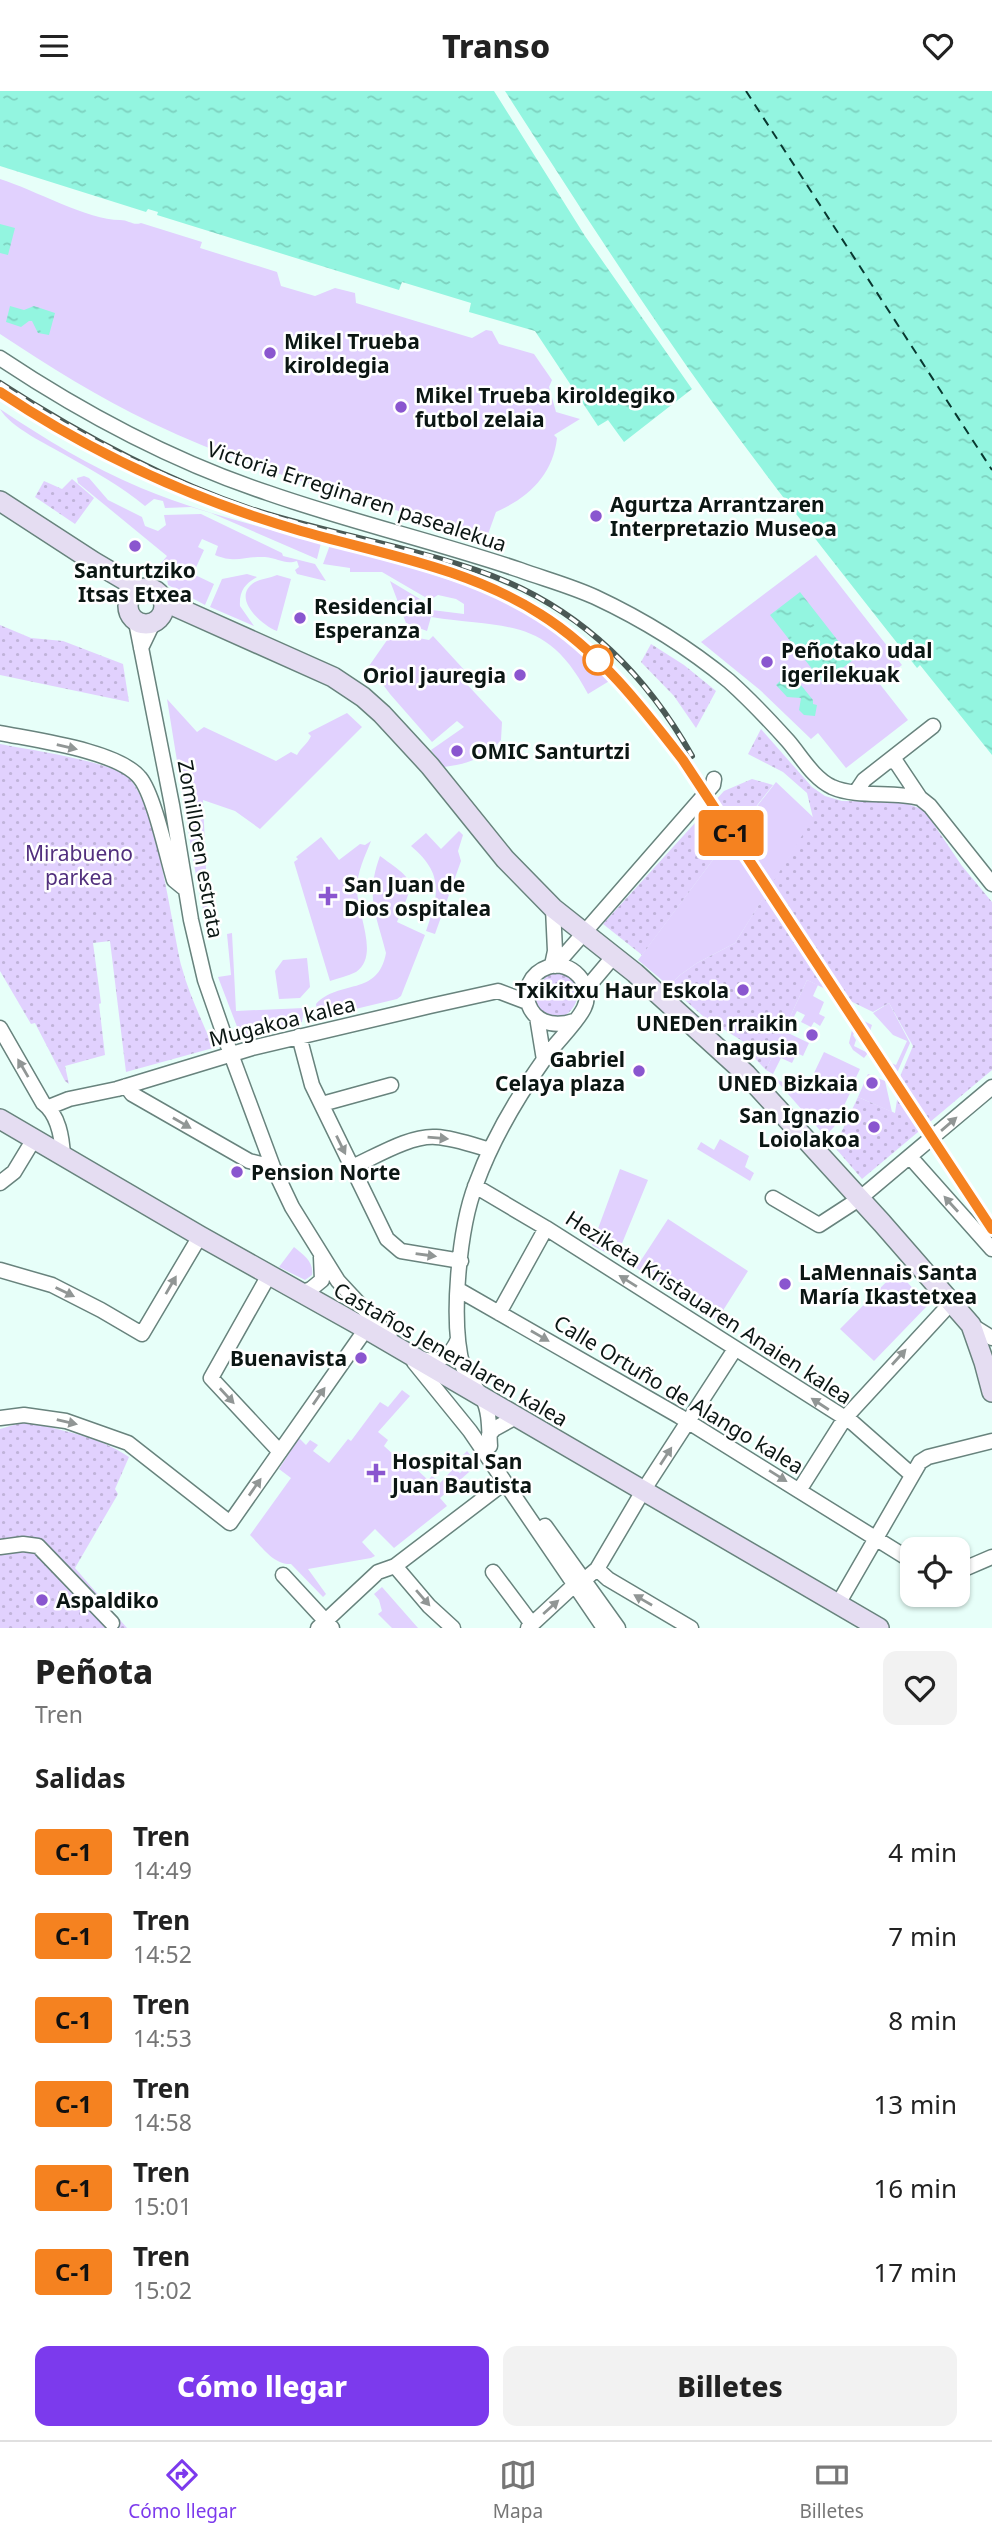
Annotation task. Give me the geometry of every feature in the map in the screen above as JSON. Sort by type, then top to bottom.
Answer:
[{"type":"street","name":"Victoria Erreginaren pasealekua","points":[[0,358],[46,389],[128,435],[197,467],[270,494],[496,562],[593,596],[668,637],[728,681],[788,740],[819,778],[830,786],[856,792],[920,798]]},
{"type":"street","points":[[0,501],[94,562],[134,596]]},
{"type":"street","points":[[153,616],[156,592],[146,588],[134,596],[129,614],[153,616],[199,619],[333,677],[363,697],[401,733],[491,844],[553,908],[588,926],[613,957],[635,973],[746,1074],[950,1304],[971,1325],[992,1338]]},
{"type":"street","name":"Zomilloren estrata","points":[[153,616],[141,648],[205,980],[273,1167],[292,1206],[338,1281],[465,1420]]},
{"type":"street","points":[[856,792],[861,783],[933,726]]},
{"type":"street","points":[[0,733],[98,755],[127,765],[142,780],[174,880],[186,889]]},
{"type":"street","points":[[890,761],[896,762],[920,798],[930,806],[992,884]]},
{"type":"street","points":[[544,1059],[537,1017],[527,1002],[527,991],[535,975],[553,966],[713,785],[714,779]]},
{"type":"street","points":[[553,908],[553,966]]},
{"type":"street","points":[[498,1409],[468,1379],[458,1339],[465,1224],[475,1186],[490,1150],[544,1059],[584,1007],[586,989],[613,957]]},
{"type":"street","points":[[553,966],[569,968],[577,973],[586,989]]},
{"type":"street","name":"Mugakoa kalea","points":[[49,1107],[69,1099],[126,1086],[299,1036],[498,991],[527,1002]]},
{"type":"street","points":[[537,1017],[554,1025],[574,1021]]},
{"type":"street","points":[[0,1028],[43,1103],[49,1107],[58,1123],[63,1156]]},
{"type":"street","points":[[299,1036],[312,1085],[374,1216],[393,1246],[401,1251],[461,1261]]},
{"type":"street","points":[[322,1104],[391,1085]]},
{"type":"street","points":[[126,1086],[132,1094],[249,1161],[273,1167]]},
{"type":"street","points":[[774,1198],[819,1225],[859,1199],[990,1091]]},
{"type":"street","name":"Castaños Jeneralaren kalea","points":[[0,1118],[879,1628]]},
{"type":"street","points":[[352,1167],[419,1138],[452,1139],[490,1150]]},
{"type":"street","points":[[0,1183],[14,1172],[34,1139]]},
{"type":"street","points":[[911,1158],[992,1249]]},
{"type":"street","name":"Heziketa Kristauaren Anaien kalea","points":[[475,1186],[546,1228],[845,1418],[899,1461],[912,1475]]},
{"type":"street","points":[[499,1313],[546,1228]]},
{"type":"street","points":[[0,1270],[52,1285],[142,1334],[200,1236]]},
{"type":"street","points":[[300,1293],[311,1289],[321,1280],[321,1255]]},
{"type":"street","points":[[269,1275],[211,1378],[280,1452]]},
{"type":"street","name":"Calle Ortuño de Alango kalea","points":[[459,1290],[688,1422],[900,1553]]},
{"type":"street","points":[[800,1489],[845,1418],[950,1304]]},
{"type":"street","points":[[971,1325],[992,1392]]},
{"type":"street","points":[[0,1418],[24,1415],[66,1421],[128,1443],[230,1523],[366,1329]]},
{"type":"street","points":[[407,1354],[435,1362],[451,1353],[458,1339]]},
{"type":"street","points":[[493,1572],[530,1626],[597,1569],[643,1491],[735,1349]]},
{"type":"street","points":[[436,1371],[504,1483],[580,1584],[618,1628]]},
{"type":"street","points":[[465,1420],[477,1411],[498,1409]]},
{"type":"street","points":[[490,1440],[498,1409]]},
{"type":"street","points":[[498,1409],[490,1440],[580,1584],[604,1628]]},
{"type":"street","points":[[465,1420],[483,1441],[490,1440]]},
{"type":"street","points":[[838,1604],[920,1462],[928,1457],[992,1441]]},
{"type":"street","points":[[283,1575],[325,1625],[378,1572],[395,1566],[504,1483]]},
{"type":"street","points":[[0,1547],[23,1544],[38,1546],[112,1623]]},
{"type":"street","points":[[970,1566],[992,1557]]},
{"type":"street","points":[[395,1566],[453,1628]]},
{"type":"street","points":[[597,1569],[608,1579],[691,1628]]},
{"type":"green space","name":"Mikel Trueba kiroldegia","points":[[0,179],[93,215],[141,223],[202,242],[200,248],[277,272],[281,286],[315,296],[335,288],[355,293],[356,303],[472,338],[486,330],[492,331],[499,344],[534,354],[552,380],[549,387],[556,412],[580,419],[554,435],[557,438],[555,451],[544,474],[537,484],[518,500],[496,512],[487,537],[233,458],[113,403],[0,334]]},
{"type":"green space","points":[[0,409],[69,452],[141,488],[208,512],[321,543],[317,559],[211,513],[191,507],[165,508],[163,501],[154,499],[145,506],[127,492],[21,429]]},
{"type":"green space","points":[[77,478],[89,478],[108,500],[142,517],[145,526],[158,531],[166,525],[164,515],[201,514],[282,553],[283,556],[315,564],[326,581],[297,574],[297,561],[285,562],[265,557],[222,558],[215,555],[218,546],[202,539],[198,547],[204,550],[193,574],[214,584],[205,605],[168,585],[166,573],[157,568],[167,556],[78,483]]},
{"type":"green space","points":[[72,479],[94,498],[75,524],[35,497],[44,481],[62,489]]},
{"type":"green space","points":[[330,545],[431,571],[431,574],[512,603],[537,616],[557,631],[611,680],[588,694],[573,669],[557,651],[523,631],[431,617],[427,631],[406,623],[390,581],[430,605],[432,610],[464,614],[464,604],[456,599],[438,595],[430,600],[382,572],[350,572],[350,568],[323,564]]},
{"type":"green space","name":"Peñotako udal igerilekuak","points":[[816,555],[902,665],[879,683],[908,720],[846,768],[818,733],[811,739],[760,690],[701,642]]},
{"type":"green space","points":[[247,574],[257,577],[244,589],[240,606],[254,626],[210,607],[222,579]]},
{"type":"green space","points":[[277,575],[291,579],[277,631],[256,617],[247,603],[246,595],[248,588],[255,582]]},
{"type":"green space","points":[[0,625],[31,638],[63,641],[123,664],[129,702],[0,675]]},
{"type":"green space","points":[[392,633],[429,640],[433,636],[468,674],[462,679],[502,722],[501,740],[495,746],[475,759],[444,767],[431,750],[464,727],[457,721],[432,742],[369,666]]},
{"type":"green space","points":[[651,644],[684,665],[716,691],[696,728],[674,696],[641,662]]},
{"type":"green space","points":[[167,699],[197,732],[204,727],[276,761],[291,752],[297,755],[311,736],[308,733],[347,713],[362,727],[260,829],[235,811],[203,800],[209,939],[193,860]]},
{"type":"green space","points":[[761,729],[812,787],[825,796],[842,801],[903,802],[924,810],[962,866],[992,902],[992,1070],[862,1179],[832,1144],[840,1135],[858,1097],[895,1113],[901,1074],[913,1046],[889,1003],[873,1012],[807,980],[766,1070],[750,1053],[752,1047],[704,1017],[669,986],[697,963],[735,943],[813,818],[807,793],[783,772],[748,754]]},
{"type":"green space","name":"Mirabueno parkea","points":[[0,744],[100,765],[125,775],[136,787],[154,835],[185,978],[213,1048],[126,1072],[110,941],[93,943],[105,1055],[65,1066],[69,1084],[65,1081],[35,1023],[31,1024],[0,971]]},
{"type":"green space","points":[[752,779],[773,785],[751,813],[755,816],[743,836],[733,833],[642,955],[603,924],[724,791]]},
{"type":"green space","points":[[776,782],[814,818],[735,943],[697,963],[669,986],[638,960],[733,833],[743,836],[754,816],[751,814]]},
{"type":"green space","points":[[459,831],[463,835],[458,851],[461,861],[435,934],[426,931],[436,895],[434,875],[422,856],[411,846],[426,833],[441,849]]},
{"type":"green space","points":[[321,837],[339,860],[360,844],[365,845],[371,841],[357,883],[366,934],[366,956],[363,965],[356,972],[330,981],[294,862],[298,859],[296,857]]},
{"type":"green space","points":[[380,856],[402,872],[410,884],[397,922],[425,935],[401,996],[318,1018],[316,1004],[325,996],[366,982],[382,967],[386,953],[373,894]]},
{"type":"green space","points":[[232,933],[236,1011],[304,1008],[302,1022],[241,1037],[218,977],[231,975],[227,934]]},
{"type":"green space","points":[[307,958],[310,987],[300,998],[279,999],[275,971],[283,960]]},
{"type":"green space","points":[[564,972],[579,986],[574,1007],[557,1020],[537,1010],[534,1001],[545,977]]},
{"type":"green space","points":[[807,980],[818,985],[813,996],[824,1002],[819,1014],[825,1017],[820,1026],[814,1022],[811,1027],[801,1022],[805,1015],[797,1011],[786,1032],[809,1043],[803,1056],[797,1053],[792,1063],[781,1058],[773,1074],[766,1070]]},
{"type":"green space","points":[[889,1003],[910,1043],[897,1073],[876,1064],[879,1058],[896,1065],[907,1041],[893,1035],[873,1013]]},
{"type":"green space","points":[[854,1016],[872,1025],[870,1031],[860,1026],[853,1035],[856,1040],[854,1046],[868,1053],[864,1058],[853,1050],[849,1043],[852,1030],[850,1018],[852,1020]]},
{"type":"green space","points":[[824,1052],[860,1069],[850,1090],[806,1090]]},
{"type":"green space","points":[[868,1074],[885,1081],[892,1112],[858,1097]]},
{"type":"green space","points":[[774,1078],[806,1093],[850,1093],[834,1127],[825,1136]]},
{"type":"green space","points":[[720,1139],[749,1156],[745,1167],[754,1173],[750,1181],[697,1149],[701,1142],[714,1150]]},
{"type":"green space","points":[[620,1169],[648,1180],[616,1258],[592,1245]]},
{"type":"green space","points":[[668,1219],[748,1271],[717,1320],[636,1268]]},
{"type":"green space","points":[[294,1247],[311,1266],[312,1275],[305,1280],[279,1267]]},
{"type":"green space","points":[[897,1271],[928,1305],[874,1361],[840,1329]]},
{"type":"green space","name":"Hospital San Juan Bautista","points":[[402,1390],[410,1396],[378,1432],[388,1440],[384,1446],[395,1456],[398,1452],[428,1480],[432,1476],[440,1483],[454,1468],[460,1473],[467,1466],[460,1458],[467,1451],[478,1464],[440,1498],[447,1506],[394,1548],[375,1529],[362,1542],[375,1556],[308,1569],[326,1594],[323,1597],[291,1564],[279,1562],[250,1535],[291,1478],[279,1469],[299,1438],[306,1445],[310,1440],[318,1445],[313,1451],[329,1463],[348,1439],[351,1441],[380,1402],[388,1407]]},
{"type":"green space","points":[[24,1422],[92,1439],[129,1457],[115,1489],[118,1494],[75,1568],[127,1628],[0,1628],[0,1429]]},
{"type":"green space","points":[[382,1587],[418,1628],[392,1628],[378,1614],[382,1611],[374,1594]]},
{"type":"water","points":[[0,91],[494,91],[585,236],[692,389],[624,442],[608,420],[598,426],[535,331],[469,312],[471,303],[402,282],[399,290],[157,215],[158,212],[148,209],[146,212],[0,166]]},
{"type":"water","points":[[505,91],[992,91],[992,755],[920,665],[917,668],[738,437],[633,288]]},
{"type":"water","points":[[0,224],[15,228],[8,255],[0,253]]},
{"type":"water","points":[[10,306],[24,310],[34,306],[55,313],[49,335],[38,333],[32,321],[21,327],[6,322]]},
{"type":"water","points":[[800,592],[853,660],[823,683],[770,615]]},
{"type":"water","points":[[783,678],[796,679],[813,700],[813,704],[817,705],[815,716],[804,715],[799,710],[801,698],[787,697],[776,685]]},
{"type":"ferry route","points":[[746,91],[992,470]]},
{"type":"railway","points":[[0,383],[122,454],[185,484],[251,509],[476,570],[543,600],[602,642],[627,667],[673,724],[692,756]]},
{"type":"railway","points":[[444,571],[483,585],[518,603],[579,645],[607,670],[683,760]]},
{"type":"train","name":"C-1","points":[[0,392],[95,449],[161,481],[277,524],[453,573],[515,599],[565,631],[598,660],[644,710],[683,760],[992,1229]]},
{"type":"place","name":"Mikel Trueba kiroldegia","points":[[270,353]]},
{"type":"place","name":"Mikel Trueba kiroldegiko futbol zelaia","points":[[401,407]]},
{"type":"place","name":"Agurtza Arrantzaren Interpretazio Museoa","points":[[596,516]]},
{"type":"place","name":"Santurtziko Itsas Etxea","points":[[135,546]]},
{"type":"place","name":"Residencial Esperanza","points":[[300,618]]},
{"type":"place","name":"Peñotako udal igerilekuak","points":[[767,662]]},
{"type":"place","name":"Oriol jauregia","points":[[520,675]]},
{"type":"place","name":"OMIC Santurtzi","points":[[457,751]]},
{"type":"place","name":"San Juan de Dios ospitalea","points":[[328,896]]},
{"type":"place","name":"Txikitxu Haur Eskola","points":[[743,990]]},
{"type":"place","name":"UNEDen rraikin nagusia","points":[[812,1035]]},
{"type":"place","name":"Gabriel Celaya plaza","points":[[639,1071]]},
{"type":"place","name":"UNED Bizkaia","points":[[872,1083]]},
{"type":"place","name":"San Ignazio Loiolakoa","points":[[874,1127]]},
{"type":"place","name":"Pension Norte","points":[[237,1172]]},
{"type":"place","name":"LaMennais Santa María Ikastetxea","points":[[785,1284]]},
{"type":"place","name":"Buenavista","points":[[361,1358]]},
{"type":"place","name":"Hospital San Juan Bautista","points":[[376,1473]]},
{"type":"place","name":"Aspaldiko","points":[[42,1600]]}]
